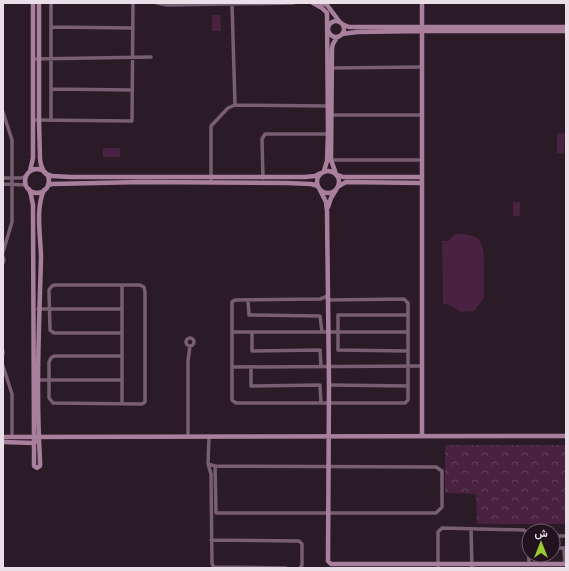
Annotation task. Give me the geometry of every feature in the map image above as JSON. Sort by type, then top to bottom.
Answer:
[{"type":"street","points":[[34,3],[33,59],[36,120],[41,165],[48,179],[48,185],[44,190],[39,204],[41,257],[36,309]]},
{"type":"street","points":[[3,178],[26,176],[30,171],[33,158],[39,59],[39,3]]},
{"type":"street","points":[[51,3],[51,120]]},
{"type":"street","points":[[36,120],[132,121],[133,3]]},
{"type":"street","points":[[157,3],[167,5],[294,3]]},
{"type":"street","points":[[312,3],[322,8],[327,13],[328,29],[328,134],[326,161],[322,172],[317,179],[328,211],[328,568]]},
{"type":"street","points":[[322,3],[326,5],[344,29],[333,44],[331,160],[339,180],[337,188],[331,198],[328,211]]},
{"type":"street","points":[[422,3],[422,436]]},
{"type":"street","points":[[232,4],[235,105]]},
{"type":"street","points":[[328,29],[331,23],[336,21],[349,27],[422,29],[523,29],[566,27]]},
{"type":"street","points":[[51,27],[133,28]]},
{"type":"street","points":[[328,29],[331,35],[339,36],[357,32],[422,29]]},
{"type":"street","points":[[523,29],[566,31]]},
{"type":"street","points":[[33,59],[151,57]]},
{"type":"street","points":[[332,68],[421,67]]},
{"type":"street","points":[[51,89],[132,90]]},
{"type":"street","points":[[211,183],[211,126],[228,108],[235,105],[327,106]]},
{"type":"street","points":[[3,112],[12,140],[12,222],[3,252]]},
{"type":"street","points":[[331,115],[422,115]]},
{"type":"street","points":[[263,183],[262,139],[265,134],[328,134]]},
{"type":"street","points":[[331,160],[422,160]]},
{"type":"street","points":[[30,171],[37,169],[52,176],[71,177],[305,177],[315,176],[322,172],[330,171],[343,177],[422,177]]},
{"type":"street","points":[[26,176],[27,187],[31,195],[33,205],[36,309],[34,466],[37,468],[40,466],[40,436],[36,380]]},
{"type":"street","points":[[48,185],[126,182],[295,183],[319,188],[326,193],[333,192],[346,182],[422,183]]},
{"type":"street","points":[[3,184],[27,187],[36,192],[44,190]]},
{"type":"street","points":[[3,257],[3,263]]},
{"type":"street","points":[[122,333],[54,332],[50,330],[49,290],[54,285],[140,285],[144,287],[145,292],[145,402],[142,404],[53,403],[49,398],[49,362],[51,358],[54,356],[122,356]]},
{"type":"street","points":[[122,285],[122,404]]},
{"type":"street","points":[[404,299],[408,303],[408,400],[405,403],[236,403],[232,400],[232,302],[235,300],[328,300],[404,299]]},
{"type":"street","points":[[248,300],[249,315],[320,316],[322,332]]},
{"type":"street","points":[[36,309],[122,309]]},
{"type":"street","points":[[408,315],[338,315],[338,350],[408,351]]},
{"type":"street","points":[[232,332],[408,332]]},
{"type":"street","points":[[252,332],[252,351],[320,350],[321,366]]},
{"type":"street","points":[[188,437],[188,361],[190,346]]},
{"type":"street","points":[[3,366],[12,394],[12,437]]},
{"type":"street","points":[[232,367],[422,366]]},
{"type":"street","points":[[251,367],[251,386],[320,385],[321,403]]},
{"type":"street","points":[[36,380],[122,380]]},
{"type":"street","points":[[329,385],[408,386]]},
{"type":"street","points":[[3,442],[34,442],[40,436]]},
{"type":"street","points":[[3,437],[566,436]]},
{"type":"street","points":[[209,437],[208,464],[211,474],[212,564],[214,567],[286,568]]},
{"type":"street","points":[[208,464],[215,466],[436,467],[442,471],[442,507],[436,513],[216,513],[211,517]]},
{"type":"street","points":[[215,466],[216,513]]},
{"type":"street","points":[[438,566],[438,532],[442,528],[521,530]]},
{"type":"street","points":[[471,529],[472,566]]},
{"type":"street","points":[[211,540],[299,540],[302,544],[302,565],[300,568]]},
{"type":"street","points":[[328,561],[331,564],[404,566],[523,566],[529,564],[541,566],[565,564],[565,548]]},
{"type":"green space","points":[[212,15],[220,15],[221,31],[212,31]]},
{"type":"green space","points":[[557,133],[565,134],[564,154],[557,153]]},
{"type":"green space","points":[[103,148],[120,148],[120,157],[103,157]]},
{"type":"green space","points":[[513,202],[520,202],[520,216],[513,216]]},
{"type":"green space","points":[[455,234],[464,234],[476,238],[480,241],[482,246],[484,258],[484,298],[474,311],[461,312],[447,304],[443,304],[442,241],[448,241]]},
{"type":"green space","points":[[445,445],[566,445],[566,524],[477,524],[476,494],[445,493]]}]
